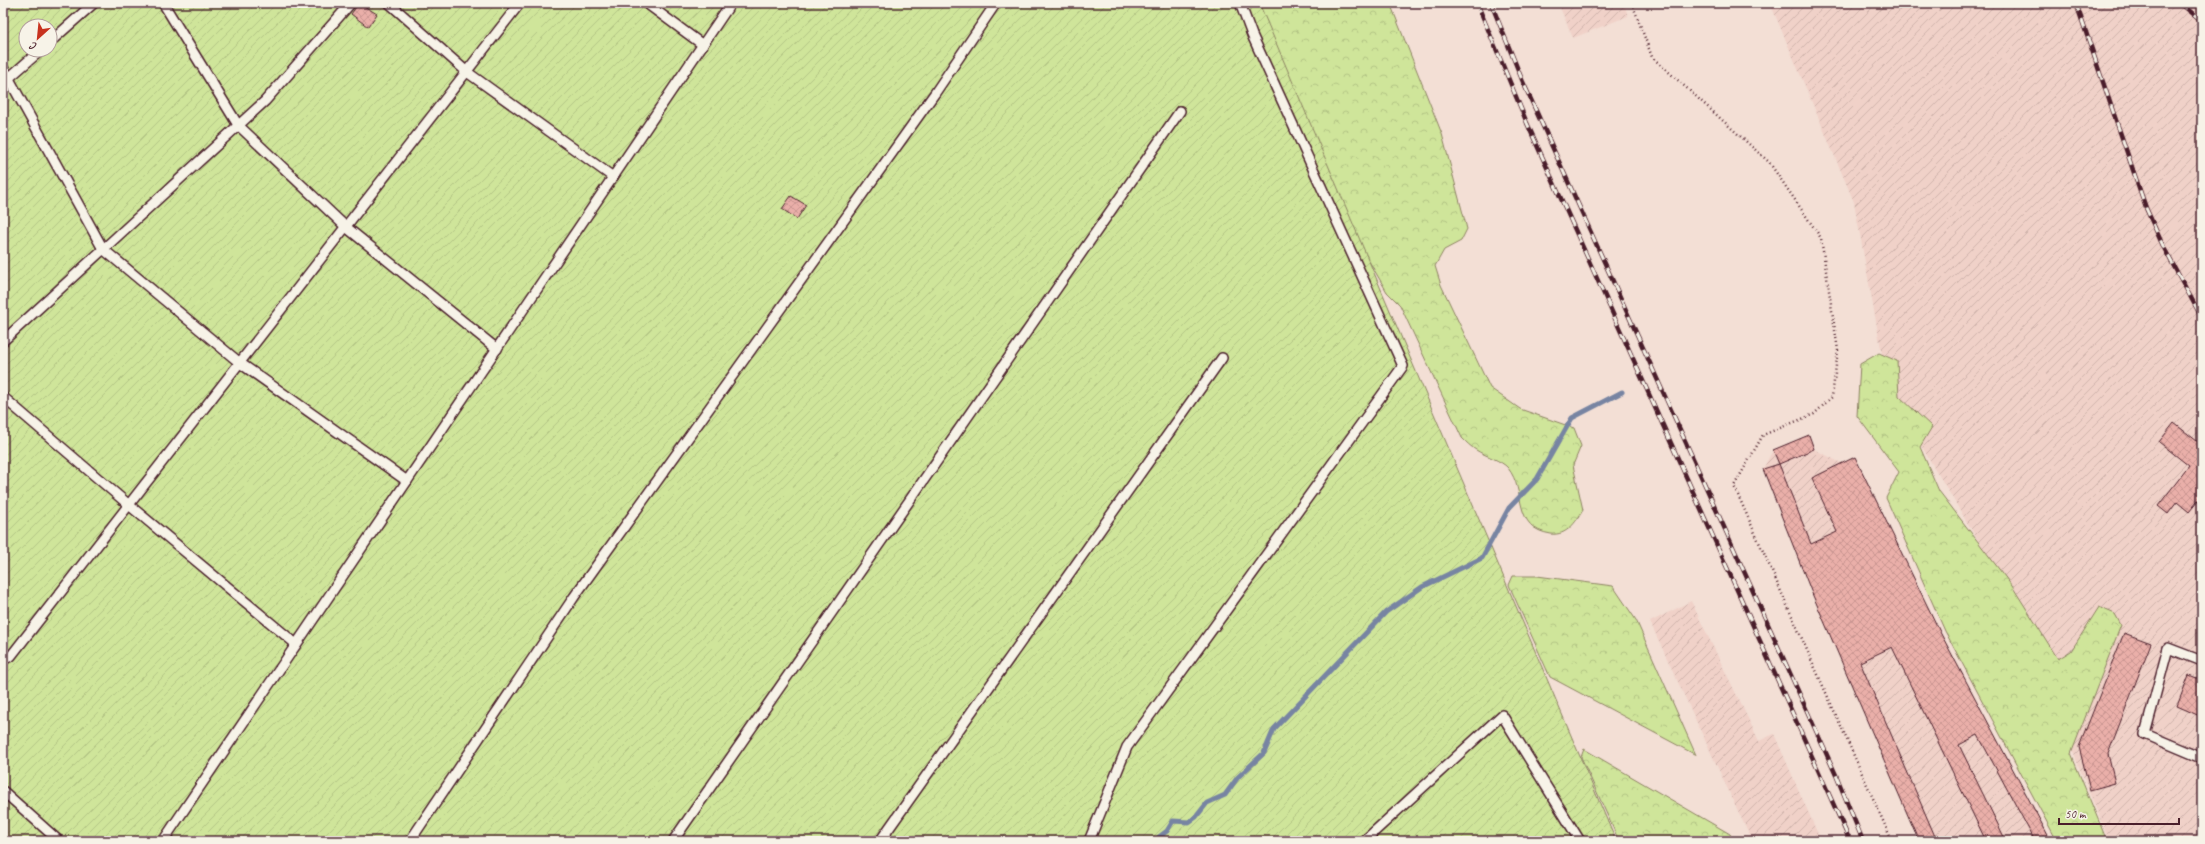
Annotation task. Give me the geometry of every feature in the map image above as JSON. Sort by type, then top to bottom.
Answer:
[{"type":"lane","points":[[58,35],[94,3]]},
{"type":"lane","points":[[163,3],[238,125],[346,227],[497,349]]},
{"type":"lane","points":[[3,341],[265,101],[351,3]]},
{"type":"lane","points":[[389,3],[467,72],[613,177]]},
{"type":"lane","points":[[3,660],[11,656],[520,3]]},
{"type":"lane","points":[[646,3],[703,45]]},
{"type":"lane","points":[[163,841],[731,3]]},
{"type":"lane","points":[[410,841],[574,598],[921,112],[996,3]]},
{"type":"lane","points":[[1089,841],[1127,747],[1403,366],[1252,35],[1240,3]]},
{"type":"lane","points":[[6,80],[32,58]]},
{"type":"lane","points":[[3,68],[6,80],[103,249],[240,363],[407,481]]},
{"type":"lane","points":[[673,841],[1180,111]]},
{"type":"lane","points":[[880,841],[1222,358]]},
{"type":"lane","points":[[3,397],[129,505],[296,644]]},
{"type":"lane","points":[[2202,661],[2168,648],[2145,734],[2202,758]]},
{"type":"lane","points":[[1364,841],[1502,715],[1580,841]]},
{"type":"lane","points":[[3,791],[60,841]]},
{"type":"path","points":[[1632,3],[1652,57],[1769,162],[1821,238],[1838,350],[1832,398],[1814,414],[1763,435],[1734,486],[1892,841]]},
{"type":"shaded area","points":[[1558,3],[1624,3],[1628,16],[1573,38]]},
{"type":"shaded area","points":[[1770,3],[2202,3],[2202,841],[2109,841],[2007,589],[1889,392],[1854,202]]},
{"type":"shaded area","points":[[1809,435],[1814,449],[1841,463],[1855,457],[1941,634],[2051,841],[1919,841],[1811,591],[1763,469],[1773,450]]},
{"type":"shaded area","points":[[1691,601],[1759,741],[1774,734],[1821,841],[1752,841],[1650,622]]},
{"type":"green space","points":[[3,3],[1259,3],[1616,841],[38,841],[30,839],[28,841],[3,841]]},
{"type":"green space","points":[[1250,3],[1390,3],[1442,134],[1467,229],[1461,241],[1444,250],[1435,266],[1441,285],[1490,388],[1520,409],[1574,428],[1581,446],[1573,465],[1583,510],[1574,523],[1562,533],[1551,534],[1530,525],[1522,508],[1514,477],[1508,468],[1474,449],[1462,438],[1400,305],[1387,292],[1326,187]]},
{"type":"green space","points":[[1879,353],[1897,361],[1899,396],[1932,427],[1920,447],[1939,491],[2012,586],[2058,659],[2071,651],[2099,607],[2115,614],[2121,625],[2071,754],[2107,841],[2057,841],[1945,631],[1886,498],[1899,472],[1857,416],[1860,364]]},
{"type":"green space","points":[[1513,576],[1537,576],[1613,586],[1636,620],[1696,755],[1550,677],[1509,585]]},
{"type":"green space","points":[[1584,749],[1730,834],[1733,841],[1619,841],[1581,757]]},
{"type":"building","points":[[359,3],[377,14],[368,27],[351,14]]},
{"type":"building","points":[[791,196],[806,205],[797,219],[782,209]]},
{"type":"building","points":[[2174,423],[2202,445],[2202,496],[2189,512],[2177,502],[2168,514],[2158,506],[2189,466],[2159,442]]},
{"type":"building","points":[[1809,435],[1814,449],[1779,464],[1773,450]]},
{"type":"building","points":[[1855,457],[1941,634],[2051,841],[2035,841],[1978,735],[1959,745],[2006,841],[1986,841],[1892,647],[1860,662],[1937,841],[1919,841],[1811,591],[1763,469],[1779,464],[1811,544],[1837,532],[1812,478]]},
{"type":"building","points":[[2124,633],[2151,643],[2108,754],[2115,783],[2090,790],[2079,747]]},
{"type":"building","points":[[2189,675],[2202,680],[2202,717],[2177,706]]},
{"type":"waterway","points":[[1159,841],[1159,837],[1167,831],[1173,821],[1189,822],[1196,817],[1207,803],[1225,795],[1238,777],[1264,753],[1274,729],[1386,612],[1422,587],[1482,558],[1509,508],[1537,479],[1572,418],[1622,392]]},
{"type":"railway","points":[[1477,3],[1527,123],[1850,841]]},
{"type":"railway","points":[[1491,3],[1523,82],[1836,775],[1863,841]]},
{"type":"railway","points":[[2076,3],[2146,208],[2164,248],[2202,318]]},
{"type":"railway","points":[[2180,3],[2202,21]]}]
